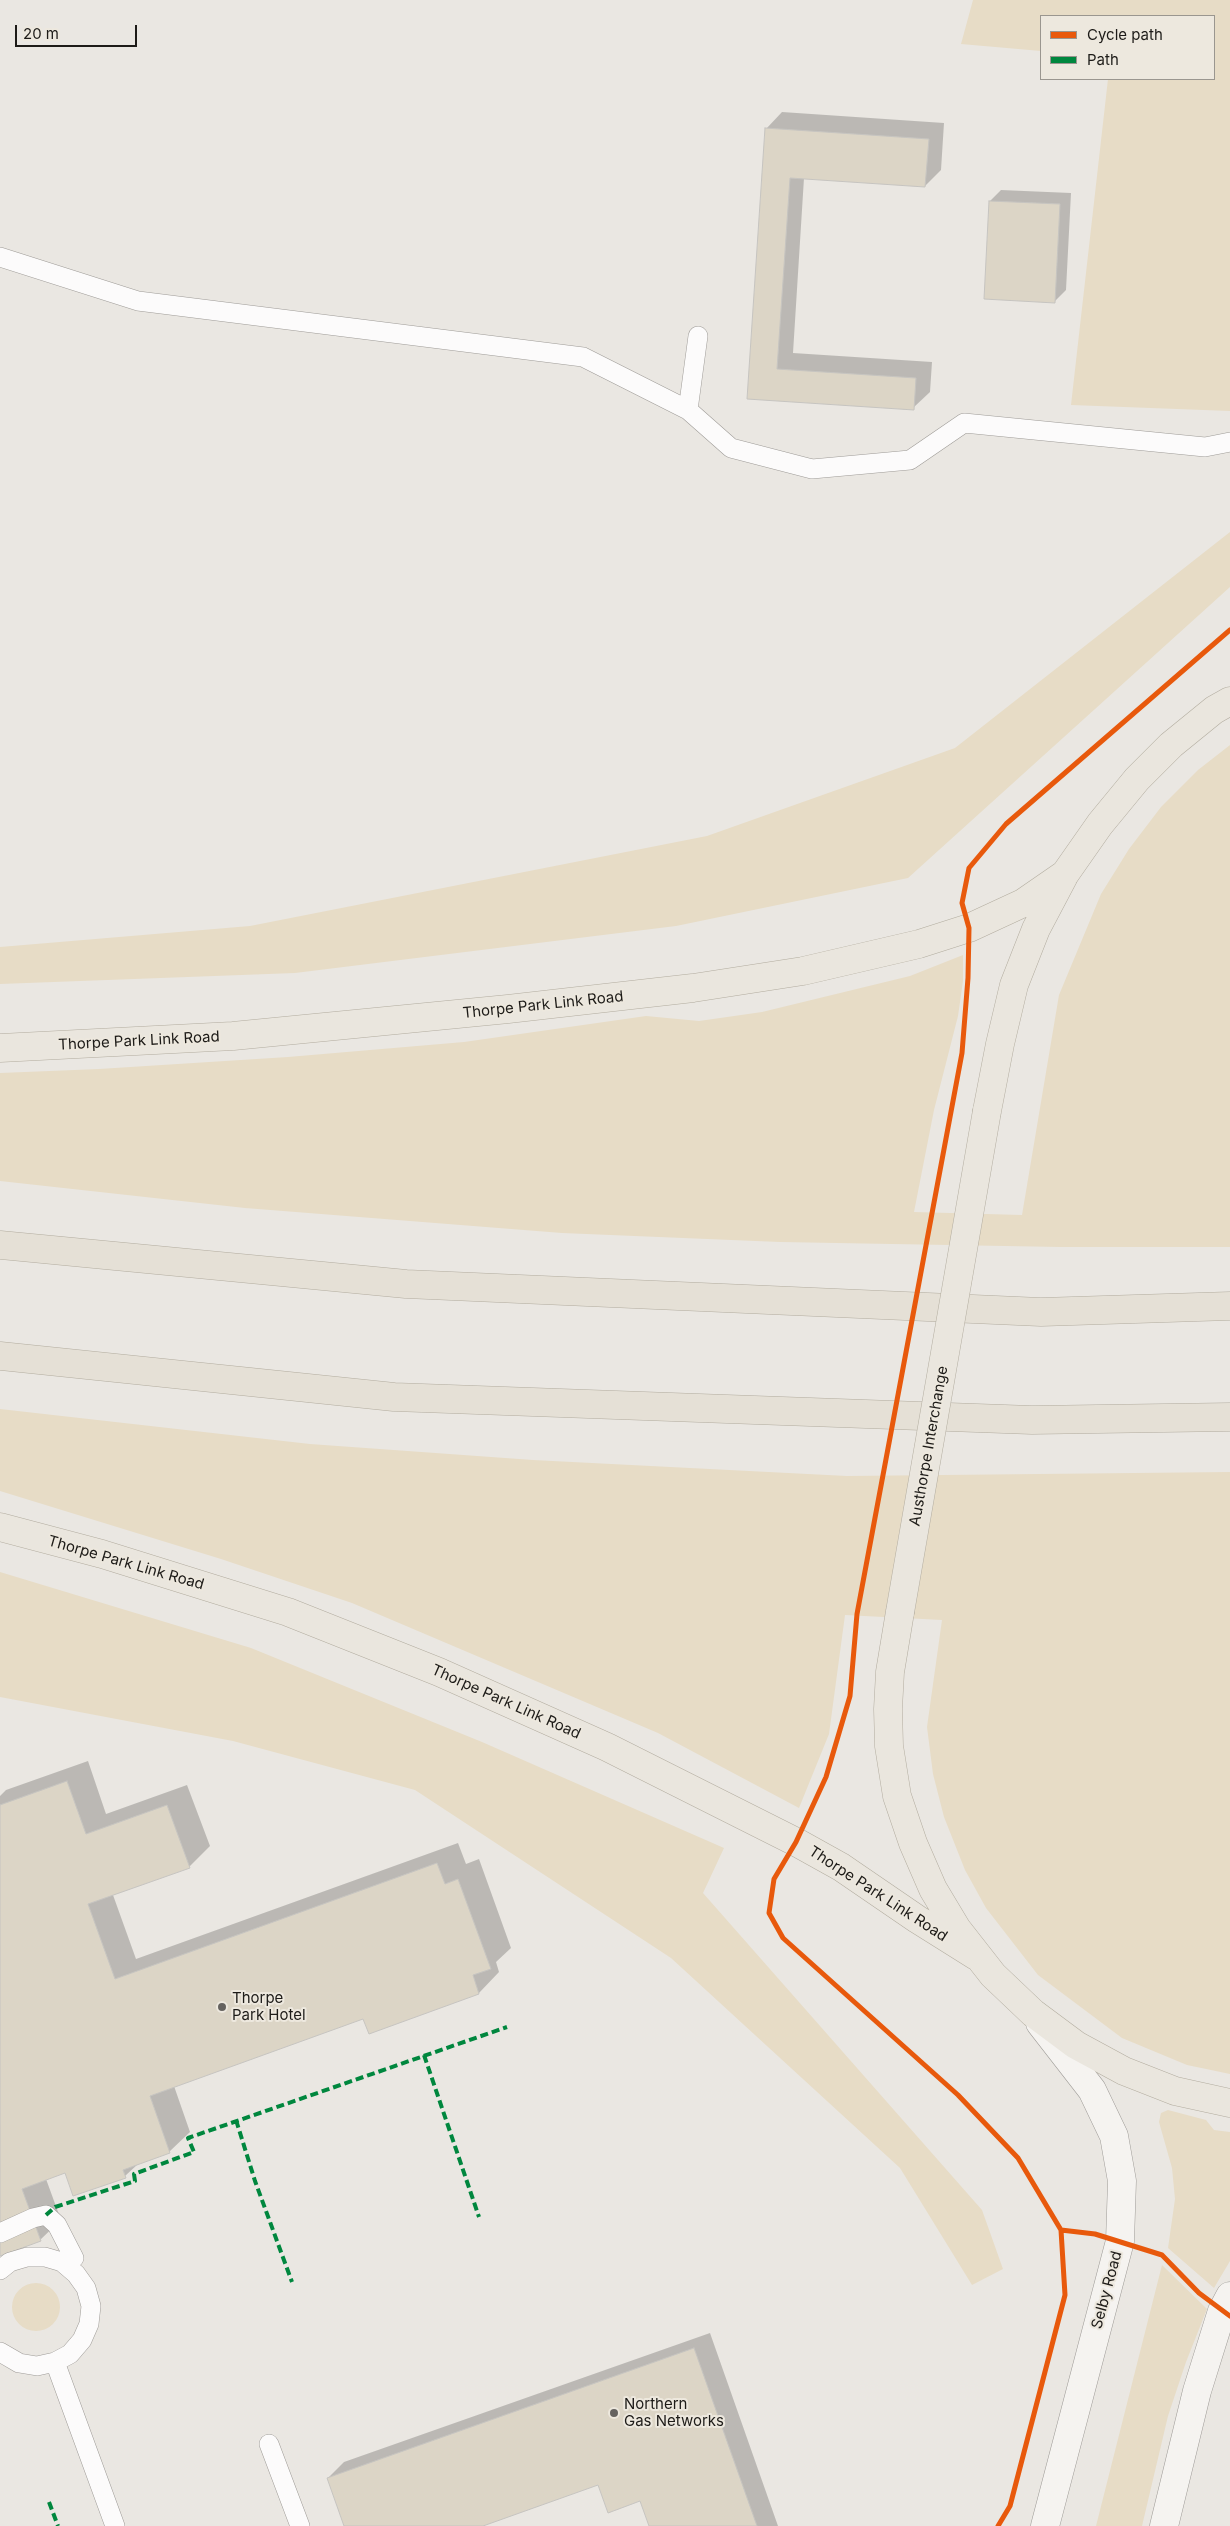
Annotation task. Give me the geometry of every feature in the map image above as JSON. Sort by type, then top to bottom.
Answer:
[{"type":"highway","name":"Austhorpe Interchange","points":[[1230,701],[1214,710],[1171,746],[1137,780],[1100,824],[1065,874],[1036,929],[1014,985],[987,1111],[890,1672],[888,1709],[889,1746],[898,1796],[912,1843],[933,1888],[976,1956],[1033,2013],[1076,2045],[1124,2071],[1175,2091],[1230,2103]]},
{"type":"highway","name":"Thorpe Park Link Road","points":[[0,1048],[243,1035],[508,1009],[693,988],[802,972],[919,944],[969,928],[1023,903],[1065,874]]},
{"type":"highway","points":[[0,1246],[406,1284],[1041,1312],[1230,1306]]},
{"type":"highway","points":[[0,1356],[394,1397],[1032,1420],[1230,1417]]},
{"type":"highway","name":"Thorpe Park Link Road","points":[[0,1527],[102,1554],[288,1612],[439,1672],[607,1747],[796,1842],[841,1867],[917,1919],[976,1956]]},
{"type":"main road","name":"Selby Road","points":[[1033,2013],[1092,2090],[1114,2136],[1122,2181],[1120,2241],[1045,2526]]},
{"type":"main road","points":[[1164,2526],[1197,2392],[1222,2311],[1230,2296]]},
{"type":"lane","points":[[0,257],[138,301],[583,357],[688,410],[731,448],[812,469],[910,460],[964,423],[1205,447],[1230,442]]},
{"type":"lane","points":[[688,410],[698,336]]},
{"type":"lane","points":[[0,2233],[33,2218],[46,2216],[57,2225],[74,2258]]},
{"type":"lane","points":[[0,2270],[10,2262],[27,2256],[45,2257],[62,2262],[76,2274],[86,2288],[91,2306],[89,2324],[82,2340],[70,2354],[55,2362],[37,2366],[19,2363],[0,2352]]},
{"type":"lane","points":[[55,2362],[115,2526]]},
{"type":"lane","points":[[269,2444],[300,2526]]},
{"type":"shaded area","points":[[973,0],[1230,0],[1230,411],[1071,405],[1108,80],[1215,80],[1215,15],[1040,15],[1040,51],[961,44]]},
{"type":"shaded area","points":[[1230,532],[1230,587],[908,878],[676,926],[295,973],[0,984],[0,947],[250,926],[707,836],[955,748]]},
{"type":"shaded area","points":[[1230,745],[1230,1247],[1061,1247],[780,1242],[562,1233],[245,1208],[0,1181],[0,1073],[288,1057],[464,1042],[646,1016],[699,1021],[762,1012],[910,976],[963,955],[963,981],[958,1016],[934,1110],[914,1212],[1022,1215],[1059,995],[1101,894],[1129,849],[1161,807],[1198,770]]},
{"type":"shaded area","points":[[0,1409],[310,1444],[533,1460],[847,1476],[1230,1472],[1230,2074],[1187,2065],[1122,2038],[1038,1975],[986,1908],[965,1870],[944,1817],[933,1774],[927,1727],[942,1620],[845,1615],[829,1734],[799,1808],[658,1733],[352,1603],[221,1559],[0,1491]]},
{"type":"shaded area","points":[[0,1572],[251,1648],[482,1742],[724,1848],[703,1893],[982,2210],[1003,2269],[972,2285],[900,2168],[671,1958],[415,1790],[233,1741],[0,1697]]},
{"type":"shaded area","points":[[1168,2110],[1206,2120],[1214,2130],[1230,2132],[1230,2261],[1214,2288],[1168,2248],[1175,2199],[1172,2168],[1159,2122],[1161,2113]]},
{"type":"shaded area","points":[[1162,2265],[1207,2309],[1186,2362],[1168,2416],[1142,2526],[1096,2526]]},
{"type":"shaded area","points":[[31,2283],[41,2283],[50,2287],[56,2293],[59,2298],[59,2316],[50,2327],[41,2331],[31,2331],[22,2327],[16,2321],[12,2312],[12,2302],[16,2293],[22,2287]]},
{"type":"building","points":[[765,128],[929,139],[925,187],[790,178],[777,369],[916,378],[914,410],[747,399]]},
{"type":"building","points":[[989,201],[1060,204],[1055,303],[984,299]]},
{"type":"building","name":"Thorpe Park Hotel","points":[[67,1781],[86,1834],[167,1805],[190,1868],[88,1904],[115,1979],[437,1863],[445,1884],[458,1879],[491,1969],[473,1975],[479,1994],[369,2034],[363,2019],[150,2096],[170,2153],[123,2170],[126,2178],[73,2196],[65,2173],[22,2189],[41,2241],[0,2256],[0,1805]]},
{"type":"building","name":"Northern Gas Networks","points":[[694,2348],[757,2526],[649,2526],[640,2501],[608,2513],[598,2485],[483,2526],[344,2526],[327,2478]]},
{"type":"marked path","points":[[46,2215],[55,2207],[135,2181],[134,2174],[194,2152],[188,2138],[507,2027]]},
{"type":"marked path","points":[[424,2055],[479,2217]]},
{"type":"marked path","points":[[236,2120],[255,2181],[292,2282]]},
{"type":"marked path","points":[[49,2502],[58,2526]]},
{"type":"cycle path","points":[[1230,630],[1006,824],[969,868],[962,903],[969,928],[968,978],[962,1053],[857,1614],[850,1696],[826,1777],[796,1842],[774,1879],[769,1913],[783,1938],[958,2095],[1018,2158],[1061,2230],[1095,2234],[1162,2255],[1199,2293],[1230,2316]]},
{"type":"cycle path","points":[[998,2526],[1010,2506],[1065,2295],[1061,2230]]},
{"type":"place","name":"Thorpe Park Hotel","points":[[222,2007]]},
{"type":"place","name":"Northern Gas Networks","points":[[614,2413]]}]
